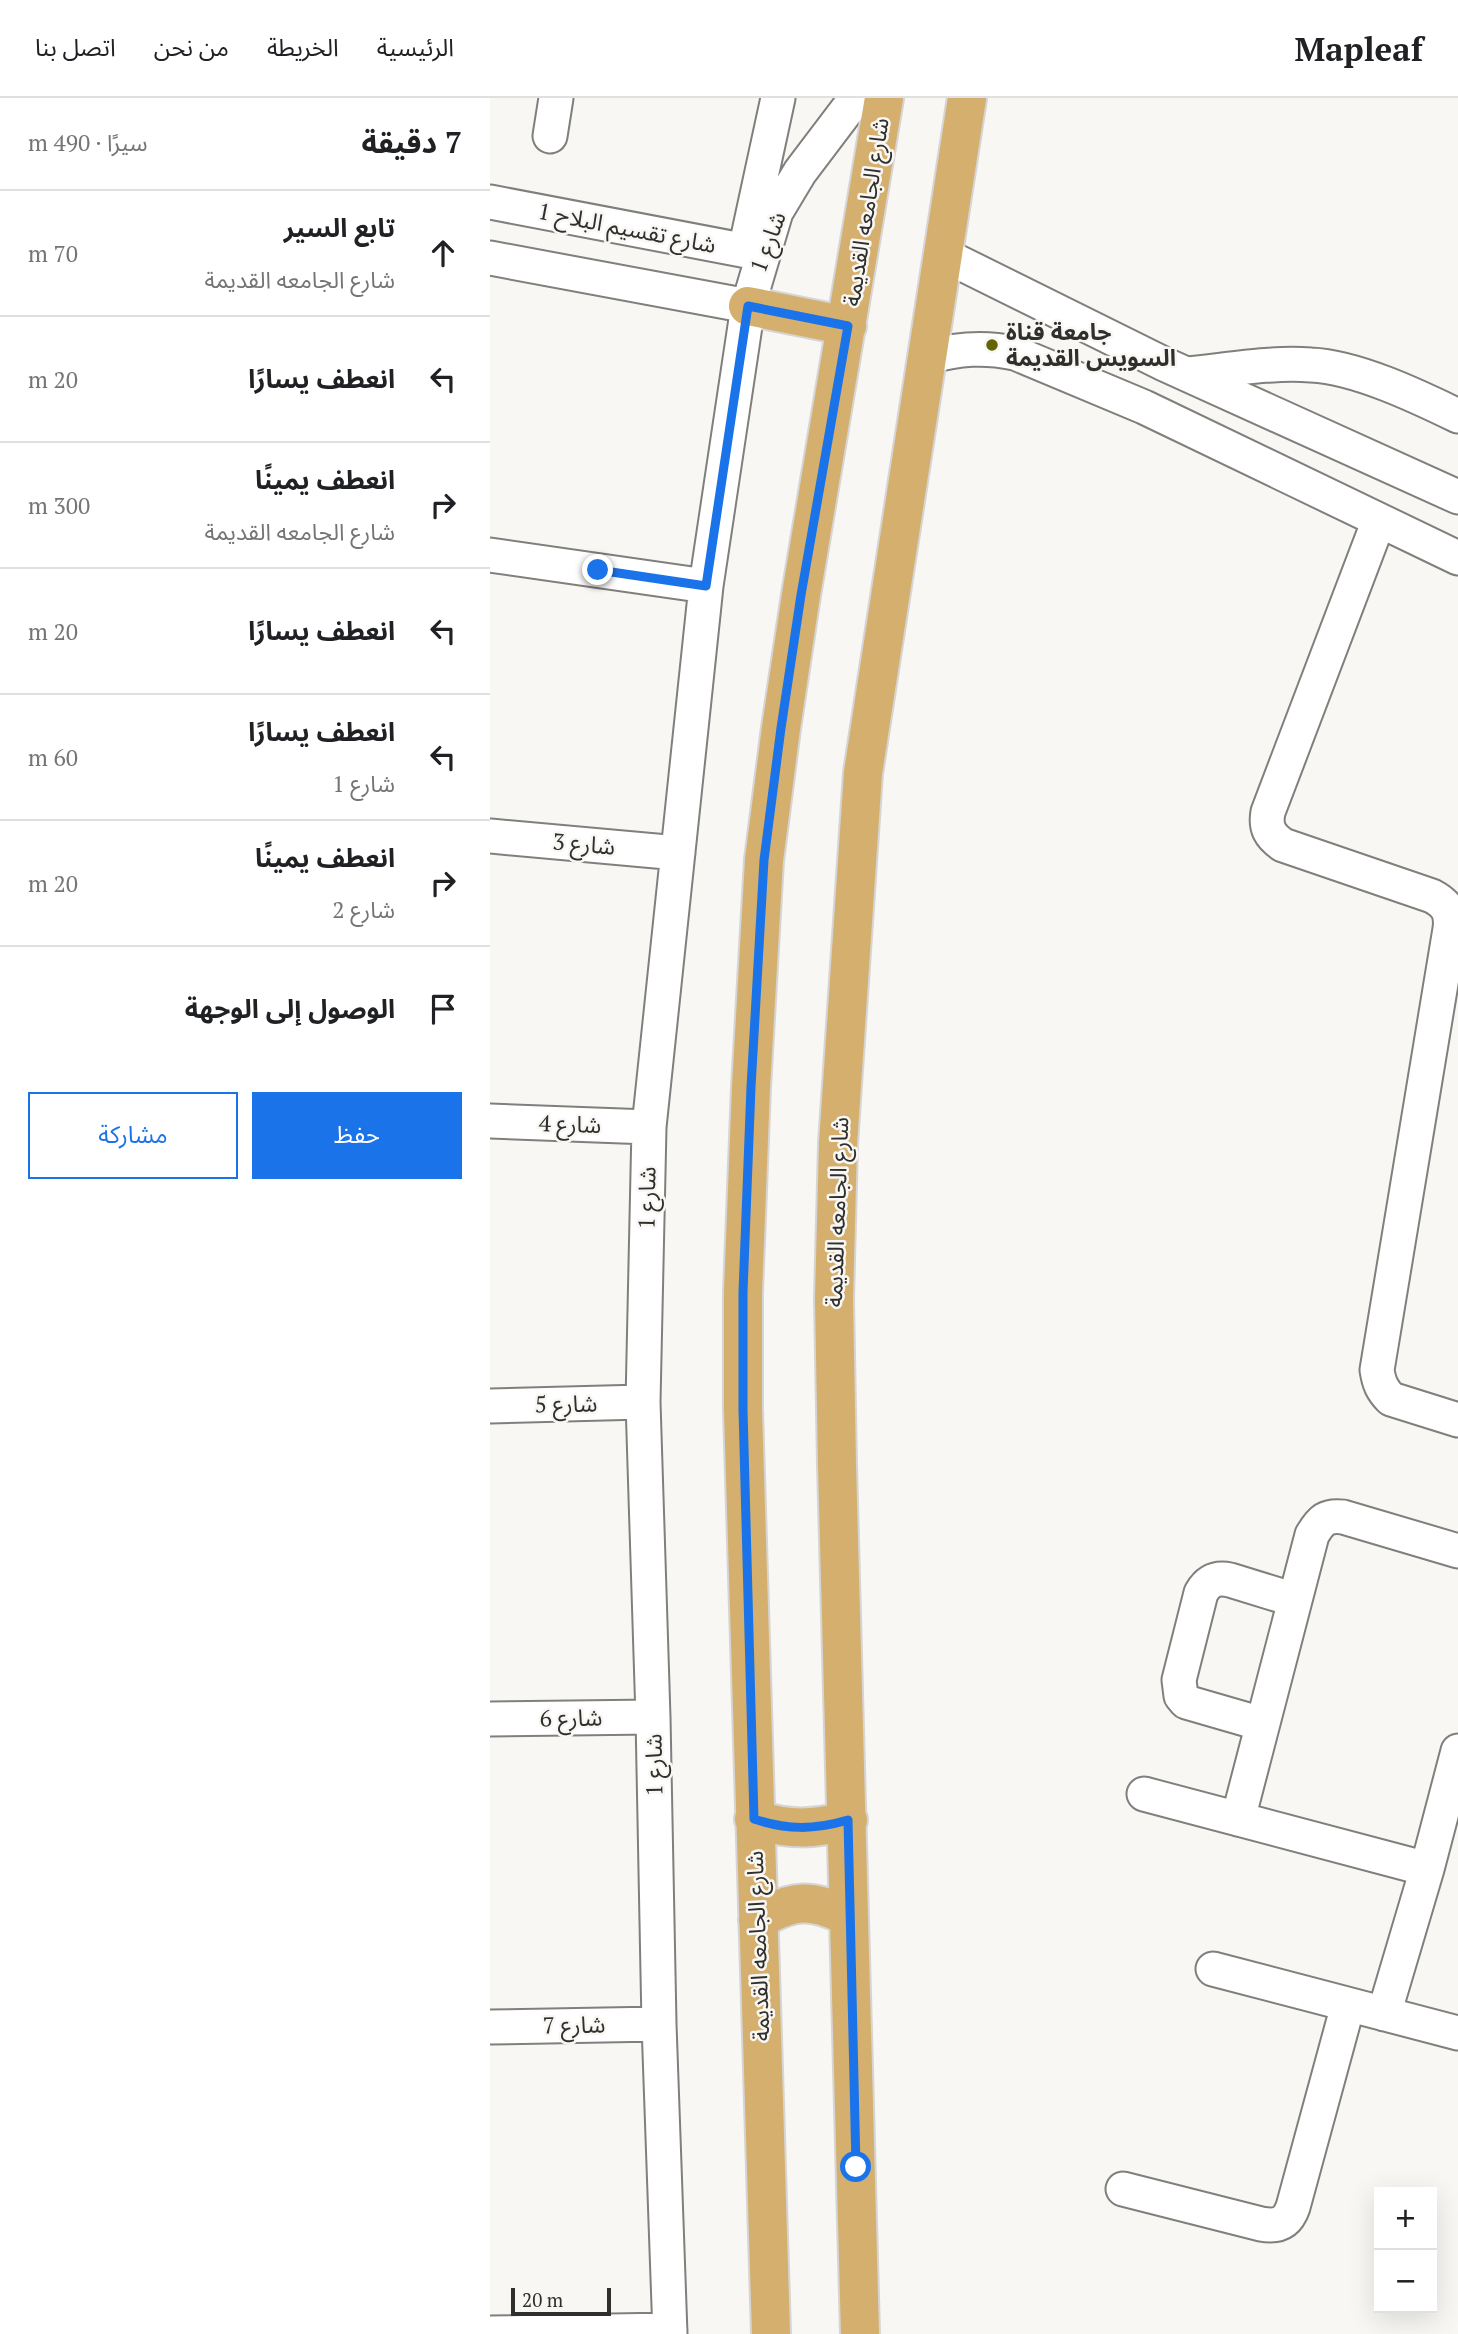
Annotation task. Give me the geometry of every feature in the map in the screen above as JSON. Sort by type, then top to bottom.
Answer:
[{"type":"main road","name":"شارع الجامعه القديمة","points":[[771,2334],[743,1410],[743,1292],[750,1101],[764,860],[781,728],[884,98]]},
{"type":"main road","name":"شارع الجامعه القديمة","points":[[860,2334],[834,1327],[838,1131],[863,773],[967,98]]},
{"type":"main road","points":[[748,306],[848,326]]},
{"type":"main road","points":[[754,1819],[801,1829],[824,1827],[848,1820]]},
{"type":"main road","points":[[758,1920],[779,1908],[803,1903],[827,1906],[849,1917]]},
{"type":"street","points":[[550,136],[556,98]]},
{"type":"street","points":[[754,252],[778,98]]},
{"type":"street","name":"شارع 1","points":[[670,2332],[643,1402],[649,1127],[706,586],[754,252],[800,172],[856,98]]},
{"type":"street","name":"شارع تقسيم البلاح 1","points":[[490,202],[754,252]]},
{"type":"street","points":[[944,255],[1136,351],[1458,497]]},
{"type":"street","points":[[490,258],[748,306]]},
{"type":"street","points":[[929,357],[950,350],[972,348],[1015,353],[1118,395],[1458,558]]},
{"type":"street","points":[[1118,395],[1136,351]]},
{"type":"street","points":[[1186,374],[1289,365],[1331,367],[1371,379],[1458,416]]},
{"type":"street","points":[[1379,520],[1266,822],[1268,832],[1283,845],[1432,896],[1449,909],[1450,929],[1377,1370],[1378,1381],[1391,1399],[1458,1420]]},
{"type":"street","points":[[490,555],[706,586]]},
{"type":"street","name":"شارع 3","points":[[490,836],[678,853]]},
{"type":"street","name":"شارع 4","points":[[490,1121],[649,1127]]},
{"type":"street","name":"شارع 5","points":[[490,1406],[643,1402]]},
{"type":"street","points":[[1238,1819],[1312,1535],[1320,1521],[1330,1516],[1343,1517],[1458,1552]]},
{"type":"street","points":[[1262,1724],[1186,1702],[1181,1696],[1179,1680],[1201,1593],[1213,1580],[1222,1578],[1295,1600]]},
{"type":"street","name":"شارع 6","points":[[490,1719],[653,1717]]},
{"type":"street","points":[[1384,2014],[1427,1869],[1458,1751]]},
{"type":"street","points":[[1144,1794],[1427,1869]]},
{"type":"street","points":[[1213,1969],[1458,2034]]},
{"type":"street","points":[[1123,2189],[1261,2224],[1273,2226],[1282,2223],[1290,2216],[1293,2207],[1348,2004]]},
{"type":"street","name":"شارع 7","points":[[490,2027],[659,2024]]},
{"type":"street","points":[[490,2333],[670,2332]]},
{"type":"place","name":"جامعة قناة السويس القديمة","points":[[992,345]]},
{"type":"route","points":[[598,570],[706,586],[748,306],[848,326],[801,595],[764,860],[743,1292],[743,1410],[754,1819],[801,1829],[824,1827],[848,1820],[856,2167]]}]
